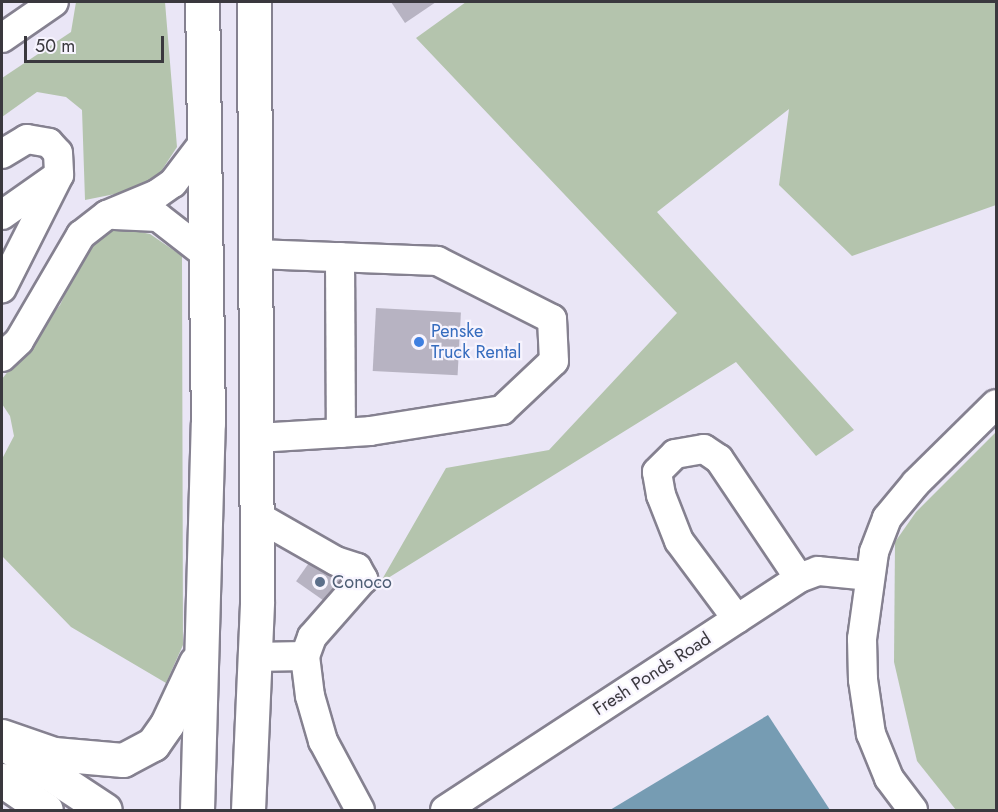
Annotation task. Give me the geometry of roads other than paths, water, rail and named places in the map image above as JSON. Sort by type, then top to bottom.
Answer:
[{"type":"main road","points":[[196,810],[204,643],[208,423],[203,252],[202,2]]},
{"type":"main road","points":[[248,810],[257,516],[254,2]]},
{"type":"main road","points":[[2,736],[54,754],[101,761],[123,760],[138,754],[153,744],[167,724],[204,643]]},
{"type":"main road","points":[[2,742],[105,810]]},
{"type":"main road","points":[[2,780],[46,810]]},
{"type":"street","points":[[2,38],[54,2]]},
{"type":"street","points":[[2,154],[27,139],[49,143],[58,153],[59,175],[2,288]]},
{"type":"street","points":[[2,357],[19,341],[81,235],[107,214],[157,195],[173,183],[204,142]]},
{"type":"street","points":[[2,215],[59,175]]},
{"type":"street","points":[[107,214],[158,217],[203,252]]},
{"type":"street","points":[[257,254],[437,261],[552,318],[554,360],[502,410],[341,433],[257,438]]},
{"type":"street","points":[[340,257],[341,433]]},
{"type":"street","points":[[913,810],[889,777],[871,734],[862,670],[869,576],[887,518],[916,483],[996,404]]},
{"type":"street","points":[[737,619],[679,541],[661,495],[657,472],[675,454],[704,449],[719,459],[799,578]]},
{"type":"street","points":[[257,516],[336,561],[357,568],[363,579],[312,637],[305,656],[310,696],[324,741],[360,810]]},
{"type":"street","name":"Fresh Ponds Road","points":[[445,810],[799,578],[829,571],[869,576]]},
{"type":"street","points":[[254,657],[305,656]]},
{"type":"water","points":[[768,715],[830,810],[610,810]]},
{"type":"place","name":"Penske Truck Rental","points":[[419,342]]},
{"type":"place","name":"Conoco","points":[[320,582]]}]
